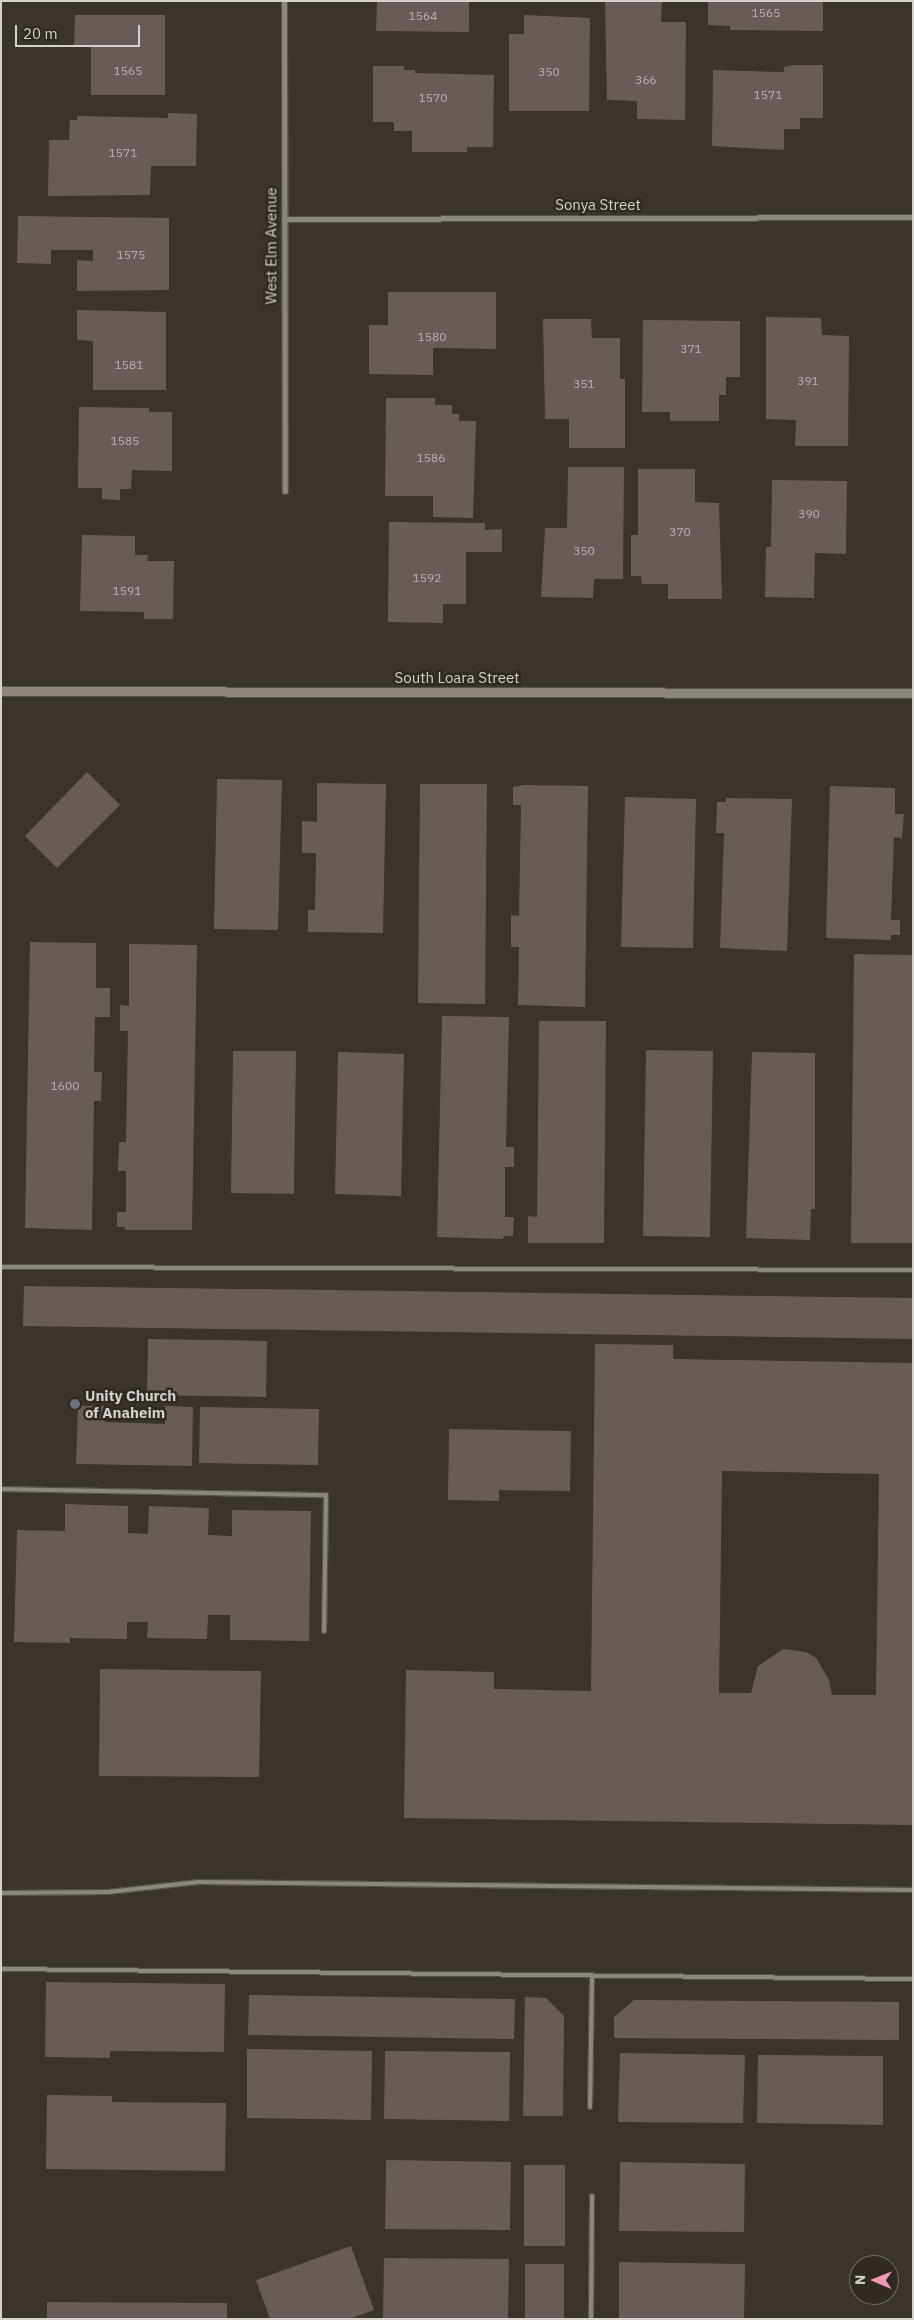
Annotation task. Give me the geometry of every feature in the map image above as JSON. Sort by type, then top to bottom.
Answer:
[{"type":"street","name":"West Elm Avenue","points":[[284,1],[285,491]]},
{"type":"street","name":"Sonya Street","points":[[284,218],[913,217]]},
{"type":"street","name":"South Loara Street","points":[[1,691],[913,693]]},
{"type":"lane","points":[[1,1266],[913,1270]]},
{"type":"lane","points":[[1,1490],[326,1495],[324,1631]]},
{"type":"lane","points":[[1,1893],[108,1892],[198,1882],[913,1890]]},
{"type":"lane","points":[[1,1969],[913,1978]]},
{"type":"lane","points":[[590,2107],[592,1975]]},
{"type":"lane","points":[[591,2319],[592,2196]]},
{"type":"building","points":[[377,1],[469,1],[469,32],[376,31]]},
{"type":"building","points":[[605,1],[662,1],[661,22],[686,22],[685,120],[637,119],[637,101],[607,100]]},
{"type":"building","points":[[708,1],[823,1],[823,31],[730,30],[730,26],[708,25]]},
{"type":"building","points":[[75,15],[165,15],[165,95],[91,95],[91,46],[74,46]]},
{"type":"building","points":[[524,15],[590,18],[589,111],[509,111],[509,34],[524,34]]},
{"type":"building","points":[[793,65],[823,65],[823,118],[800,118],[800,129],[784,129],[784,150],[712,146],[713,70],[784,72],[784,67]]},
{"type":"building","points":[[373,66],[404,66],[404,70],[415,70],[415,73],[494,75],[493,147],[467,147],[467,152],[412,152],[412,131],[394,131],[394,122],[373,122]]},
{"type":"building","points":[[168,113],[197,114],[196,166],[151,166],[150,195],[48,196],[49,140],[69,140],[70,120],[77,120],[77,116],[168,118]]},
{"type":"building","points":[[18,216],[169,218],[169,290],[77,291],[77,260],[93,261],[93,250],[51,250],[51,264],[17,263]]},
{"type":"building","points":[[388,292],[496,292],[496,349],[433,348],[433,375],[369,374],[369,325],[388,325]]},
{"type":"building","points":[[77,310],[166,312],[166,390],[93,390],[93,341],[77,340]]},
{"type":"building","points":[[766,317],[821,318],[822,335],[849,336],[848,446],[795,446],[796,420],[766,419]]},
{"type":"building","points":[[543,319],[591,319],[592,338],[620,338],[620,379],[625,379],[625,448],[569,448],[569,419],[545,419]]},
{"type":"building","points":[[643,320],[740,321],[740,377],[726,377],[726,395],[719,395],[719,421],[670,421],[670,412],[642,412]]},
{"type":"building","points":[[386,398],[435,398],[435,405],[452,405],[452,414],[459,414],[459,421],[476,421],[473,518],[433,517],[433,496],[385,496]]},
{"type":"building","points":[[79,407],[149,408],[149,412],[172,412],[172,471],[132,470],[131,489],[120,489],[120,500],[102,499],[102,488],[78,488]]},
{"type":"building","points":[[568,467],[624,467],[623,579],[594,579],[593,598],[541,597],[545,528],[567,528]]},
{"type":"building","points":[[638,469],[695,469],[695,502],[719,503],[722,599],[668,599],[668,584],[642,584],[641,576],[631,576],[631,535],[638,535]]},
{"type":"building","points":[[772,480],[847,481],[846,554],[815,553],[814,598],[765,597],[766,547],[771,547]]},
{"type":"building","points":[[389,522],[485,523],[485,530],[502,529],[502,552],[466,552],[466,604],[443,604],[443,623],[388,622]]},
{"type":"building","points":[[82,535],[135,536],[135,555],[148,555],[147,561],[174,561],[173,619],[144,619],[144,612],[80,611]]},
{"type":"building","points":[[87,772],[120,805],[57,868],[25,836]]},
{"type":"building","points":[[217,779],[282,780],[278,930],[214,929]]},
{"type":"building","points":[[317,783],[386,784],[383,933],[308,932],[308,910],[315,910],[316,853],[302,853],[302,821],[317,822]]},
{"type":"building","points":[[420,784],[487,784],[485,1004],[418,1003]]},
{"type":"building","points":[[524,785],[588,786],[585,1007],[518,1005],[519,947],[511,947],[511,915],[519,916],[521,805],[513,805],[513,787]]},
{"type":"building","points":[[830,786],[895,788],[895,814],[904,814],[902,838],[894,837],[891,920],[900,920],[900,935],[891,935],[891,940],[826,938]]},
{"type":"building","points":[[625,797],[696,799],[693,948],[621,947]]},
{"type":"building","points":[[726,798],[792,799],[787,951],[720,948],[724,833],[716,833],[717,802],[726,802]]},
{"type":"building","points":[[30,942],[96,943],[96,988],[110,988],[110,1017],[95,1017],[94,1072],[102,1072],[101,1101],[94,1101],[92,1230],[25,1228]]},
{"type":"building","points":[[129,944],[197,945],[192,1230],[125,1230],[125,1227],[117,1227],[117,1212],[126,1212],[126,1171],[118,1171],[119,1142],[126,1142],[128,1031],[120,1031],[120,1005],[129,1006]]},
{"type":"building","points":[[854,954],[913,955],[913,1243],[851,1243]]},
{"type":"building","points":[[442,1016],[509,1017],[506,1147],[514,1147],[514,1167],[505,1167],[505,1217],[514,1217],[513,1236],[504,1236],[503,1239],[437,1237]]},
{"type":"building","points":[[539,1021],[606,1021],[604,1243],[528,1243],[528,1216],[537,1217]]},
{"type":"building","points":[[646,1050],[713,1051],[710,1237],[643,1236]]},
{"type":"building","points":[[233,1051],[296,1051],[294,1194],[231,1193]]},
{"type":"building","points":[[338,1052],[404,1054],[401,1196],[335,1194]]},
{"type":"building","points":[[752,1052],[815,1053],[815,1209],[811,1209],[810,1240],[746,1238]]},
{"type":"building","points":[[24,1286],[913,1298],[913,1339],[23,1326]]},
{"type":"building","points":[[148,1339],[267,1341],[266,1397],[147,1395]]},
{"type":"building","points":[[595,1344],[673,1345],[673,1359],[913,1363],[913,1825],[404,1818],[406,1670],[494,1672],[494,1689],[591,1691]],"holes":[[[722,1471],[879,1474],[876,1695],[832,1695],[829,1680],[816,1658],[806,1652],[783,1649],[758,1666],[751,1693],[719,1693]]]},
{"type":"building","points":[[78,1406],[106,1406],[105,1422],[165,1424],[165,1406],[193,1407],[192,1466],[76,1464]]},
{"type":"building","points":[[200,1407],[319,1409],[318,1465],[199,1463]]},
{"type":"building","points":[[449,1429],[571,1431],[570,1491],[499,1490],[499,1501],[448,1500]]},
{"type":"building","points":[[65,1504],[128,1506],[128,1533],[148,1534],[149,1506],[209,1508],[208,1535],[232,1536],[232,1510],[311,1511],[309,1641],[230,1640],[230,1615],[208,1615],[207,1639],[147,1638],[148,1622],[127,1622],[127,1639],[70,1638],[70,1643],[14,1642],[17,1530],[65,1531]]},
{"type":"building","points":[[100,1669],[261,1671],[259,1777],[99,1776]]},
{"type":"building","points":[[46,1982],[225,1984],[224,2052],[110,2051],[110,2058],[45,2057]]},
{"type":"building","points":[[249,1995],[515,1999],[514,2039],[248,2035]]},
{"type":"building","points":[[525,1997],[546,1998],[564,2016],[563,2116],[523,2116]]},
{"type":"building","points":[[634,2000],[899,2002],[899,2040],[614,2038],[614,2017]]},
{"type":"building","points":[[247,2049],[372,2051],[371,2120],[247,2118]]},
{"type":"building","points":[[385,2051],[510,2052],[509,2121],[384,2119]]},
{"type":"building","points":[[620,2053],[745,2055],[743,2123],[618,2122]]},
{"type":"building","points":[[758,2055],[883,2056],[883,2125],[757,2123]]},
{"type":"building","points":[[47,2095],[112,2096],[112,2102],[226,2103],[225,2171],[46,2169]]},
{"type":"building","points":[[386,2160],[511,2162],[510,2230],[385,2229]]},
{"type":"building","points":[[620,2162],[745,2164],[744,2232],[619,2231]]},
{"type":"building","points":[[524,2165],[565,2165],[565,2246],[524,2246]]},
{"type":"building","points":[[351,2246],[374,2310],[349,2319],[270,2319],[256,2280]]},
{"type":"building","points":[[384,2258],[509,2259],[508,2319],[383,2319]]},
{"type":"building","points":[[619,2262],[745,2264],[744,2319],[619,2319]]},
{"type":"building","points":[[525,2264],[564,2264],[564,2319],[525,2319]]},
{"type":"building","points":[[47,2302],[227,2303],[227,2319],[47,2319]]},
{"type":"place","name":"Unity Church of Anaheim","points":[[75,1404]]}]
